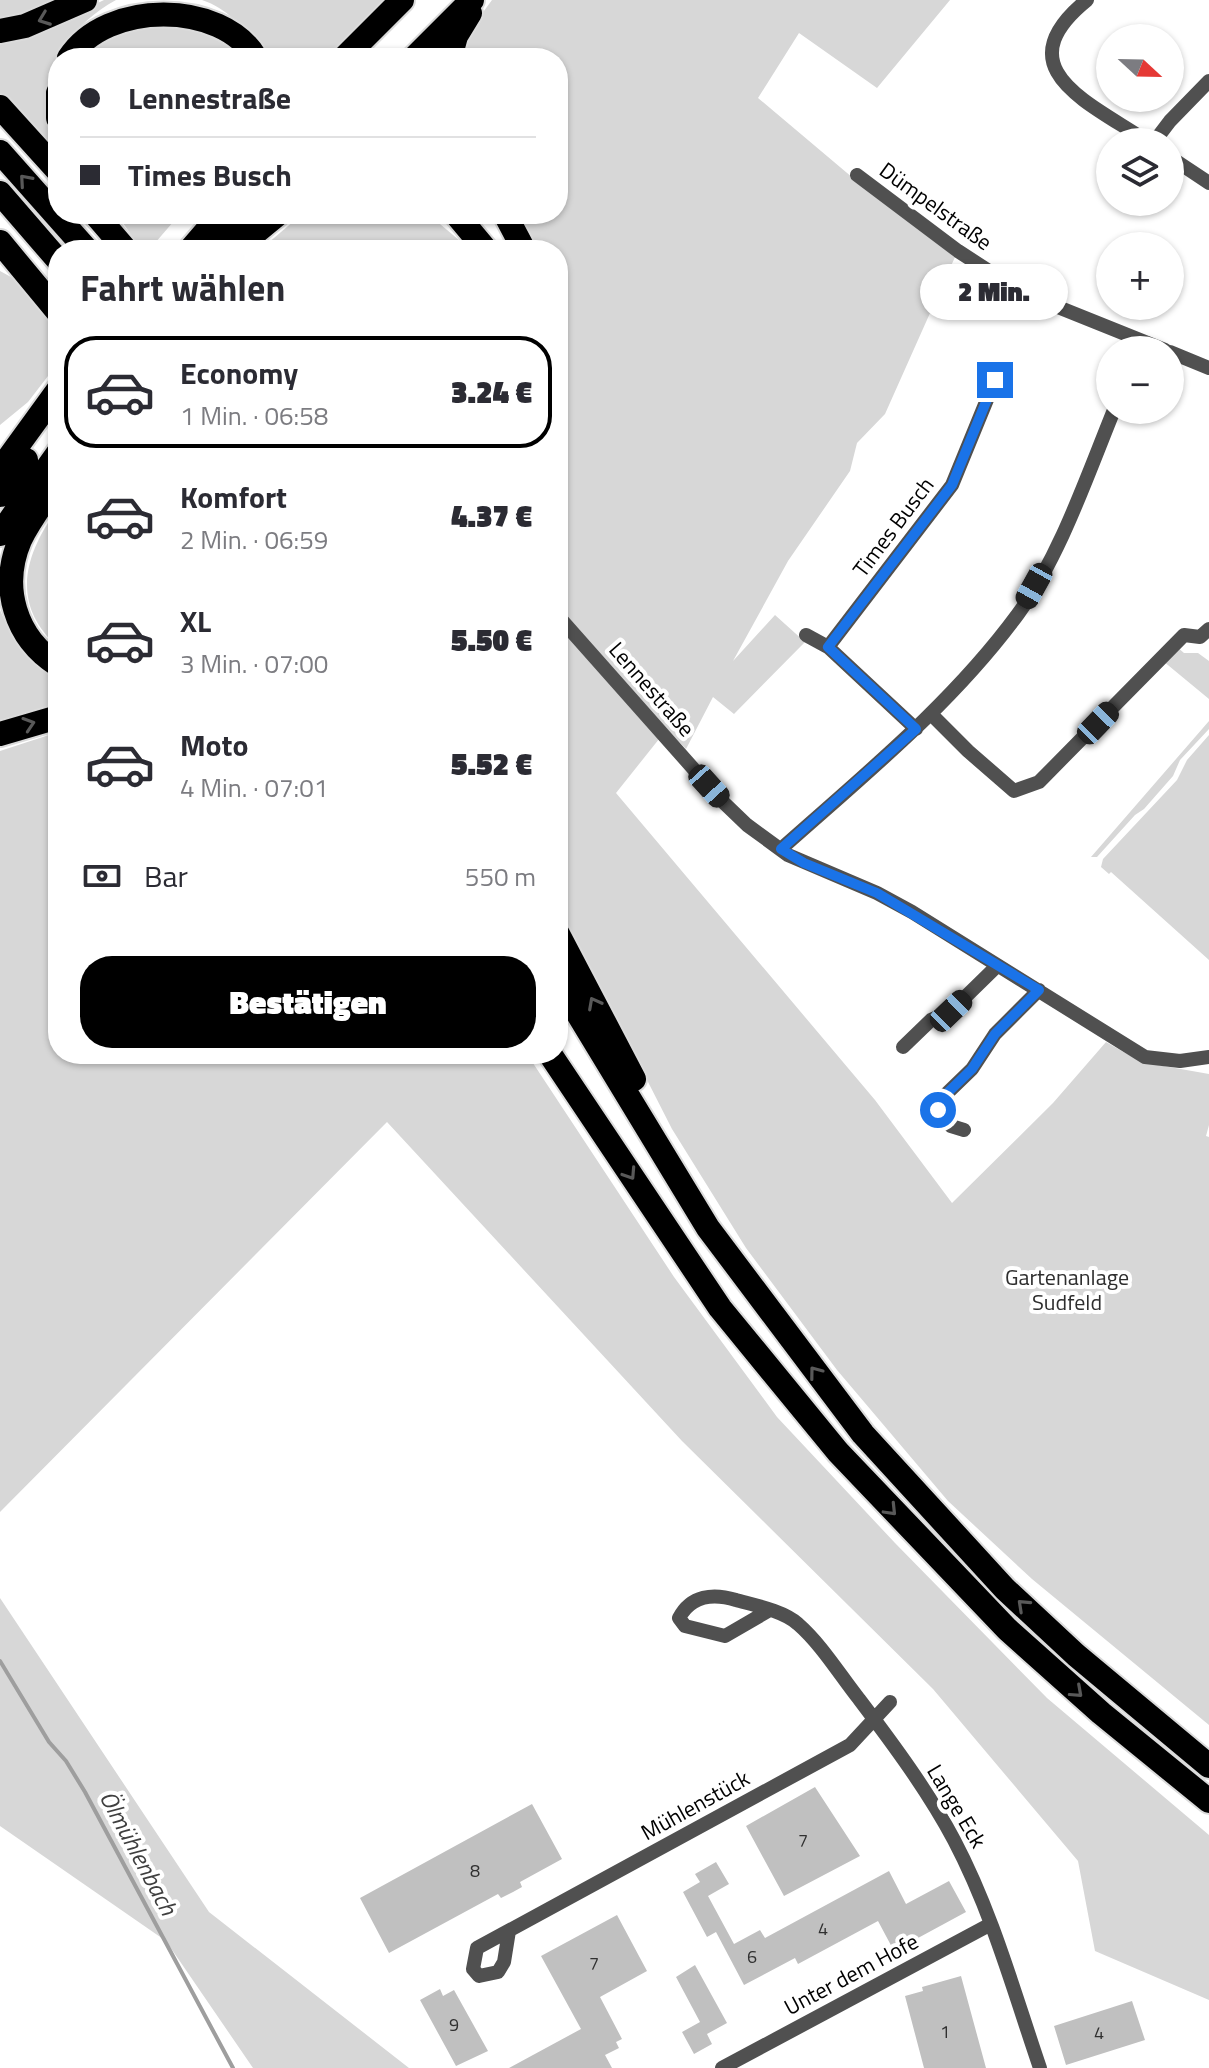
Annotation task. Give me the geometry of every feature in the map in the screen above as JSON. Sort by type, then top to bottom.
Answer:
[{"type":"highway","points":[[0,31],[25,26],[85,0]]},
{"type":"highway","points":[[75,48],[82,36],[100,20],[144,1],[167,0],[200,7],[218,15],[238,29],[250,48]]},
{"type":"highway","points":[[354,48],[402,0]]},
{"type":"highway","points":[[374,48],[422,0]]},
{"type":"highway","points":[[404,48],[450,0]]},
{"type":"highway","points":[[424,48],[472,0]]},
{"type":"highway","points":[[453,48],[456,36],[481,0]]},
{"type":"highway","points":[[0,107],[48,160]]},
{"type":"highway","points":[[0,152],[48,206]]},
{"type":"highway","points":[[0,193],[48,248]]},
{"type":"highway","points":[[64,224],[78,240]]},
{"type":"highway","points":[[104,224],[118,240]]},
{"type":"highway","points":[[180,240],[194,224]]},
{"type":"highway","points":[[199,240],[212,224]]},
{"type":"highway","points":[[226,240],[239,224]]},
{"type":"highway","points":[[243,240],[258,224]]},
{"type":"highway","points":[[246,240],[266,224]]},
{"type":"highway","points":[[464,224],[478,240]]},
{"type":"highway","points":[[0,242],[48,300]]},
{"type":"highway","points":[[0,257],[27,274]]},
{"type":"highway","points":[[0,439],[48,408]]},
{"type":"highway","points":[[0,470],[48,411]]},
{"type":"highway","points":[[0,495],[48,414]]},
{"type":"highway","points":[[0,534],[48,467]]},
{"type":"highway","points":[[0,560],[48,494]]},
{"type":"highway","points":[[48,496],[19,541],[8,574],[9,597],[16,618],[48,659]]},
{"type":"highway","points":[[0,734],[48,720]]},
{"type":"highway","points":[[568,953],[630,1072],[678,1176]]},
{"type":"highway","points":[[568,997],[708,1228],[863,1434],[1005,1589],[1076,1655],[1209,1766]]},
{"type":"highway","points":[[557,1064],[720,1308],[882,1501],[1007,1629],[1101,1713],[1209,1801]]},
{"type":"highway","points":[[563,1064],[588,1109]]},
{"type":"street","points":[[1087,0],[1059,26],[1051,49],[1053,65],[1067,86],[1128,128]]},
{"type":"street","points":[[1167,128],[1209,81]]},
{"type":"street","points":[[1184,166],[1209,183]]},
{"type":"street","name":"Dümpelstraße","points":[[857,175],[958,251],[1023,293],[1120,336]]},
{"type":"street","name":"Dümpelstraße","points":[[1184,358],[1209,368]]},
{"type":"street","name":"Times Busch","points":[[828,647],[952,485],[995,380]]},
{"type":"street","points":[[781,849],[932,715],[1019,612],[1055,546],[1108,424]]},
{"type":"street","name":"Lennestraße","points":[[568,627],[722,801],[747,825],[781,849],[804,863],[877,893],[1145,1057],[1180,1061],[1209,1057]]},
{"type":"street","points":[[932,715],[1014,791],[1030,786],[1067,754],[1184,635],[1200,637],[1209,629]]},
{"type":"street","points":[[806,635],[828,647],[916,729]]},
{"type":"street","points":[[903,1047],[931,1020],[951,1011],[997,966]]},
{"type":"street","points":[[964,1130],[951,1126],[938,1110],[939,1101],[972,1069],[995,1034],[1039,990]]},
{"type":"street","name":"Lange Eck","points":[[768,1611],[725,1636],[685,1626],[679,1618],[701,1597],[718,1594],[768,1611],[797,1623],[875,1721],[954,1839],[991,1924],[1040,2068]]},
{"type":"street","name":"Mühlenstück","points":[[509,1931],[850,1745],[890,1702]]},
{"type":"street","name":"Unter dem Hofe","points":[[728,2066],[991,1924]]},
{"type":"green space","points":[[0,0],[65,0],[11,19],[0,19]]},
{"type":"green space","points":[[104,0],[116,0],[85,22],[64,48],[48,48],[48,146],[0,94],[0,37],[54,24]]},
{"type":"green space","points":[[202,0],[385,0],[336,48],[257,48],[245,31],[213,4]]},
{"type":"green space","name":"Gartenanlage Sudfeld","points":[[492,0],[950,0],[877,88],[799,33],[758,98],[853,178],[955,257],[885,414],[857,443],[850,471],[788,561],[733,661],[775,615],[805,642],[734,714],[713,697],[686,749],[667,729],[616,793],[875,1100],[952,1203],[1053,1103],[1106,1042],[1141,1062],[1209,1074],[1209,1125],[1206,1136],[1209,1137],[1209,1725],[1032,1579],[948,1501],[837,1370],[746,1248],[672,1129],[568,925],[568,240],[527,240],[519,224],[568,224],[568,48],[464,48],[470,30]]},
{"type":"green space","points":[[187,16],[234,48],[91,48],[99,39]]},
{"type":"green space","points":[[124,224],[171,224],[158,240],[134,240]]},
{"type":"green space","points":[[290,224],[440,224],[459,240],[272,240]]},
{"type":"green space","points":[[0,271],[11,277],[48,319],[48,376],[28,402],[0,425]]},
{"type":"green space","points":[[48,523],[48,636],[33,614],[27,579],[30,561]]},
{"type":"green space","points":[[0,610],[23,648],[48,669],[48,707],[0,722]]},
{"type":"green space","points":[[1176,646],[1184,653],[1198,653],[1209,661],[1209,699],[1163,661]]},
{"type":"green space","points":[[1209,721],[1209,729],[1180,760],[1173,776],[1097,857],[1091,857]]},
{"type":"green space","points":[[48,735],[48,1064],[534,1064],[674,1277],[777,1417],[1047,1698],[1209,1835],[1209,2000],[1095,1951],[1078,1861],[933,1689],[682,1441],[387,1122],[0,1512],[0,751]]},
{"type":"green space","points":[[1209,735],[1209,960],[1111,872],[1109,874],[1101,867],[1103,859],[1177,780],[1187,760]]},
{"type":"green space","points":[[0,1598],[209,1912],[409,2068],[253,2068],[166,1941],[0,1826]]},
{"type":"building","points":[[815,1787],[860,1856],[784,1896],[746,1826]]},
{"type":"building","points":[[532,1804],[562,1859],[520,1882],[522,1887],[513,1892],[501,1898],[498,1894],[389,1953],[360,1898]]},
{"type":"building","points":[[716,1862],[729,1884],[708,1896],[734,1944],[760,1930],[765,1938],[889,1871],[906,1904],[949,1881],[966,1912],[894,1951],[878,1921],[798,1964],[795,1958],[744,1985],[716,1932],[707,1937],[683,1892],[700,1882],[695,1874]]},
{"type":"building","points":[[617,1915],[647,1971],[600,1997],[622,2039],[616,2042],[619,2048],[605,2055],[612,2068],[509,2068],[581,2029],[541,1956]]},
{"type":"building","points":[[695,1965],[727,2023],[707,2034],[712,2044],[694,2054],[682,2032],[700,2022],[676,1977]]},
{"type":"building","points":[[961,1976],[986,2068],[924,2068],[905,1996],[923,1991],[922,1987]]},
{"type":"building","points":[[440,1989],[443,1996],[454,1990],[488,2051],[456,2066],[420,2000]]},
{"type":"building","points":[[1132,2001],[1145,2040],[1066,2065],[1054,2026]]},
{"type":"waterway","name":"Ölmühlenbach","points":[[0,1661],[49,1742],[66,1761],[85,1792],[233,2068]]},
{"type":"route","points":[[938,1110],[939,1101],[972,1069],[995,1034],[1039,990],[912,912],[877,893],[804,863],[781,849],[916,729],[828,647],[952,485],[995,380]]}]
